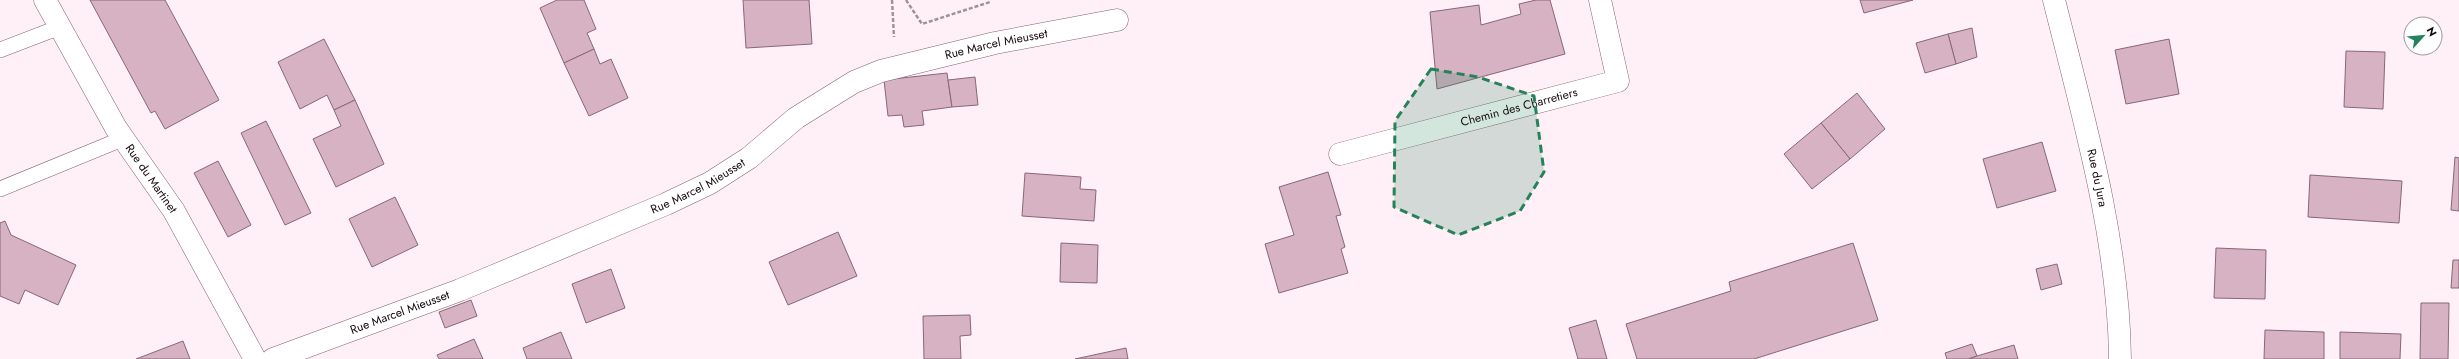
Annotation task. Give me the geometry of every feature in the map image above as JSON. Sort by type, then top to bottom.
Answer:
[{"type":"street","name":"Rue du Martinet","points":[[45,0],[122,139],[172,208],[254,359]]},
{"type":"street","name":"Chemin des Charretiers","points":[[1340,154],[1618,81],[1600,0]]},
{"type":"street","name":"Rue du Jura","points":[[2054,0],[2090,146],[2114,274],[2120,320],[2120,359]]},
{"type":"street","name":"Rue Marcel Mieusset","points":[[273,359],[460,290],[666,204],[710,183],[749,158],[796,118],[854,82],[897,67],[995,43],[1117,20]]},
{"type":"lane","points":[[0,50],[60,27]]},
{"type":"lane","points":[[0,189],[122,139]]},
{"type":"path","points":[[892,0],[893,34],[897,67]]},
{"type":"path","points":[[906,0],[922,24],[990,2]]},
{"type":"highlighted area","points":[[1431,69],[1478,77],[1534,96],[1544,172],[1520,211],[1458,235],[1394,207],[1395,121]]},
{"type":"building","points":[[90,0],[165,0],[219,100],[165,129],[155,111],[151,113]]},
{"type":"building","points":[[557,0],[584,0],[596,29],[587,33],[594,49],[564,63],[540,8]]},
{"type":"building","points":[[743,0],[809,0],[812,44],[746,48]]},
{"type":"building","points":[[1536,0],[1550,0],[1565,54],[1437,89],[1430,12],[1479,5],[1481,25],[1521,14],[1519,4]]},
{"type":"building","points":[[1860,0],[1913,0],[1864,13]]},
{"type":"building","points":[[1972,28],[1977,57],[1956,64],[1948,34]]},
{"type":"building","points":[[1948,34],[1956,64],[1925,73],[1916,43]]},
{"type":"building","points":[[324,39],[355,100],[334,110],[327,95],[300,109],[278,62]]},
{"type":"building","points":[[2169,39],[2179,94],[2126,104],[2115,50]]},
{"type":"building","points":[[594,49],[600,64],[611,59],[628,98],[589,116],[564,63]]},
{"type":"building","points":[[2346,51],[2385,52],[2383,109],[2344,107]]},
{"type":"building","points":[[947,73],[952,107],[922,111],[924,125],[904,127],[902,115],[888,116],[884,80]]},
{"type":"building","points":[[975,77],[978,105],[952,107],[948,80]]},
{"type":"building","points":[[1857,93],[1885,129],[1850,159],[1821,123]]},
{"type":"building","points":[[355,100],[384,164],[336,187],[313,139],[341,126],[334,110]]},
{"type":"building","points":[[266,121],[311,213],[285,225],[241,133]]},
{"type":"building","points":[[1821,123],[1850,159],[1812,189],[1784,154]]},
{"type":"building","points":[[2042,142],[2056,191],[1997,208],[1983,159]]},
{"type":"building","points":[[2455,157],[2459,158],[2459,211],[2451,210]]},
{"type":"building","points":[[218,161],[251,225],[228,237],[194,173]]},
{"type":"building","points":[[1328,172],[1341,215],[1336,216],[1345,247],[1341,249],[1348,273],[1279,293],[1265,244],[1294,235],[1279,187]]},
{"type":"building","points":[[1025,173],[1081,177],[1080,189],[1096,190],[1094,221],[1022,216]]},
{"type":"building","points":[[2310,175],[2402,181],[2399,223],[2308,217]]},
{"type":"building","points":[[395,197],[418,245],[372,267],[349,219]]},
{"type":"building","points":[[5,221],[11,235],[76,265],[58,305],[25,290],[19,304],[0,296],[0,223]]},
{"type":"building","points":[[838,232],[857,276],[788,305],[769,262]]},
{"type":"building","points":[[1061,243],[1098,245],[1097,283],[1060,282]]},
{"type":"building","points":[[1853,243],[1878,320],[1754,359],[1637,359],[1626,324],[1731,291],[1729,282]]},
{"type":"building","points":[[2216,248],[2266,250],[2265,299],[2214,298]]},
{"type":"building","points":[[2453,260],[2459,260],[2459,288],[2451,288]]},
{"type":"building","points":[[2057,264],[2062,284],[2041,290],[2036,269]]},
{"type":"building","points":[[611,269],[625,308],[586,323],[572,284]]},
{"type":"building","points":[[471,300],[477,316],[445,328],[439,312]]},
{"type":"building","points":[[2421,303],[2449,303],[2448,359],[2420,359]]},
{"type":"building","points":[[970,315],[971,335],[960,336],[961,359],[924,359],[923,316]]},
{"type":"building","points":[[1596,320],[1607,359],[1578,359],[1569,328]]},
{"type":"building","points":[[2265,330],[2324,332],[2324,359],[2264,359]]},
{"type":"building","points":[[561,332],[572,359],[527,359],[523,348]]},
{"type":"building","points":[[2340,332],[2401,334],[2400,359],[2340,359]]},
{"type":"building","points":[[474,339],[483,359],[439,359],[437,355]]},
{"type":"building","points":[[183,341],[190,359],[136,359]]},
{"type":"building","points":[[1972,344],[1977,356],[1968,359],[1947,359],[1945,353]]},
{"type":"building","points":[[2014,345],[2018,359],[1969,359],[1977,356]]},
{"type":"building","points":[[1126,348],[1128,359],[1075,359]]}]
